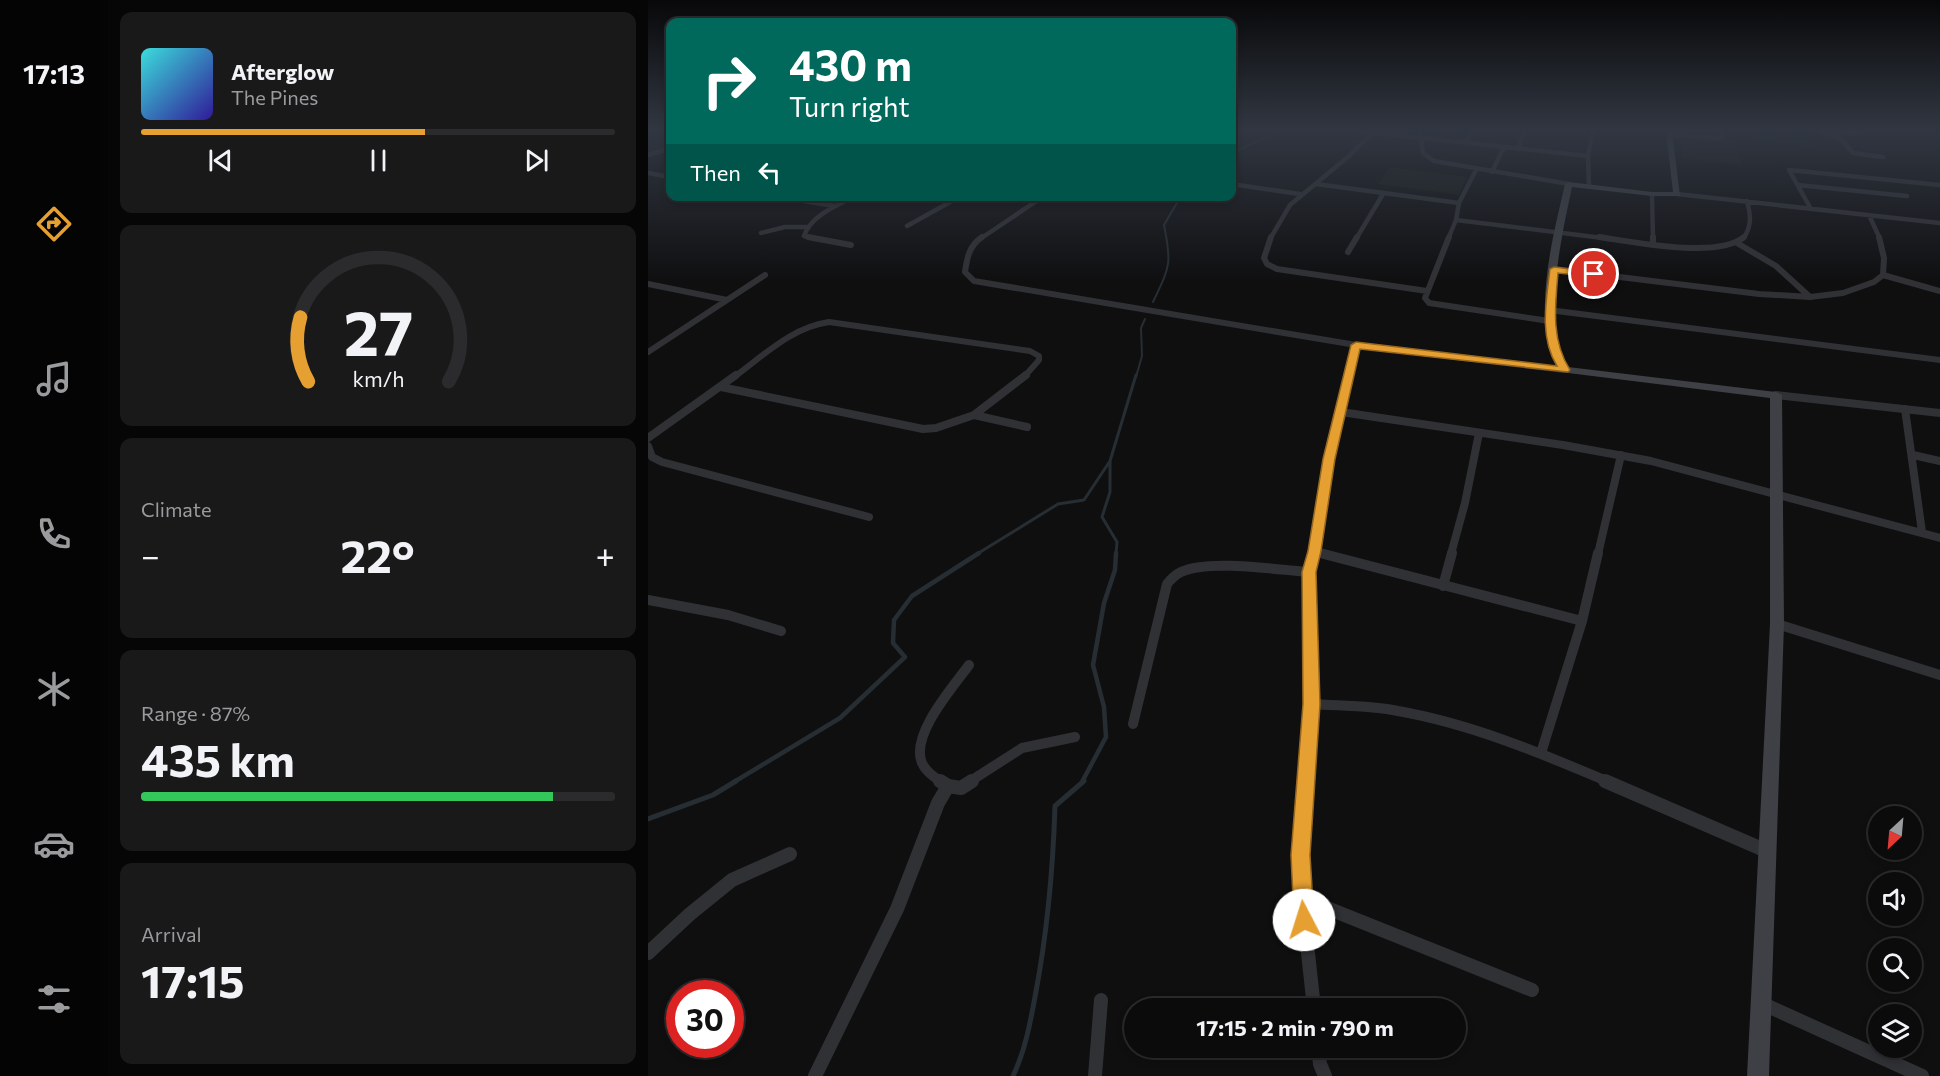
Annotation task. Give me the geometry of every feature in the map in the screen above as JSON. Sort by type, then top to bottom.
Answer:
[{"type":"street","points":[[1319,181],[1300,194],[1290,205],[1269,240],[1264,258],[1267,264],[1277,269],[1427,291]]},
{"type":"street","points":[[1470,181],[1459,203],[1455,220],[1425,298],[1429,303],[1443,307],[1549,321]]},
{"type":"street","points":[[1551,181],[1652,194],[1677,194],[1747,201],[1940,223]]},
{"type":"street","points":[[1589,181],[1589,187]]},
{"type":"street","points":[[1676,181],[1677,194]]},
{"type":"street","points":[[1795,181],[1811,209]]},
{"type":"street","points":[[1905,181],[1940,185]]},
{"type":"street","points":[[1316,184],[1459,203]]},
{"type":"street","points":[[1564,370],[1557,358],[1549,321],[1549,310],[1558,233],[1569,184]]},
{"type":"street","points":[[1238,185],[1300,194]]},
{"type":"street","points":[[1797,185],[1906,196]]},
{"type":"street","points":[[1348,252],[1383,194]]},
{"type":"street","points":[[1652,194],[1653,244]]},
{"type":"street","points":[[804,201],[835,206]]},
{"type":"street","points":[[846,201],[807,227],[804,236],[850,245]]},
{"type":"street","points":[[907,226],[952,201]]},
{"type":"street","points":[[1036,201],[975,242],[968,255],[965,272],[974,281],[1356,345],[1940,413]]},
{"type":"street","points":[[1455,220],[1653,244],[1714,249],[1737,243],[1744,238],[1751,216],[1747,201]]},
{"type":"street","points":[[1554,269],[1759,294],[1810,297],[1843,293],[1874,282],[1883,274],[1885,261],[1883,245],[1869,215]]},
{"type":"street","points":[[761,233],[785,227],[807,227]]},
{"type":"street","points":[[1737,243],[1767,258],[1785,271],[1810,297]]},
{"type":"street","points":[[1883,274],[1940,291]]},
{"type":"street","points":[[648,361],[653,356],[648,352],[765,275]]},
{"type":"street","points":[[648,284],[727,300]]},
{"type":"street","points":[[1549,310],[1940,360]]},
{"type":"street","points":[[648,438],[799,330],[813,324],[829,322],[1030,351],[1039,356],[1035,366],[1004,394],[974,415],[936,428],[923,429],[721,387]]},
{"type":"street","points":[[1313,998],[1302,898],[1301,855],[1311,704],[1309,572],[1329,459],[1356,345]]},
{"type":"street","points":[[1758,1076],[1777,624],[1776,395]]},
{"type":"street","points":[[1905,409],[1922,532]]},
{"type":"street","points":[[1341,412],[1621,455],[1778,493],[1940,538]]},
{"type":"street","points":[[974,415],[1028,428]]},
{"type":"street","points":[[1443,586],[1465,503],[1479,434]]},
{"type":"street","points":[[648,449],[652,457],[662,462],[869,517]]},
{"type":"street","points":[[1541,753],[1582,621],[1621,455]]},
{"type":"street","points":[[1913,455],[1940,461]]},
{"type":"street","points":[[1314,551],[1582,621]]},
{"type":"street","points":[[1133,724],[1167,584],[1173,577],[1185,570],[1210,567],[1309,572]]},
{"type":"street","points":[[648,600],[728,615],[782,631]]},
{"type":"street","points":[[1777,624],[1940,675]]},
{"type":"street","points":[[969,664],[926,728],[920,744],[921,761],[932,775],[948,786],[961,788],[1022,748],[1075,737]]},
{"type":"street","points":[[1311,704],[1395,710],[1464,725],[1541,753],[1769,852]]},
{"type":"street","points":[[815,1076],[897,909],[938,803],[948,786]]},
{"type":"street","points":[[648,953],[690,914],[732,880],[790,854]]},
{"type":"street","points":[[1302,898],[1532,990]]},
{"type":"street","points":[[1095,1076],[1101,1000]]},
{"type":"street","points":[[1761,1003],[1922,1076]]},
{"type":"street","points":[[1319,1058],[1324,1076]]},
{"type":"shaded area","points":[[1380,181],[1465,181],[1459,195],[1378,184]]},
{"type":"waterway","points":[[1153,302],[1168,265],[1164,225],[1178,201]]},
{"type":"waterway","points":[[1136,377],[1142,356],[1141,328],[1145,319]]},
{"type":"waterway","points":[[1110,461],[1136,375]]},
{"type":"waterway","points":[[977,554],[1058,504],[1084,500],[1110,461]]},
{"type":"waterway","points":[[1110,461],[1110,492],[1102,517],[1117,542],[1116,554]]},
{"type":"waterway","points":[[734,782],[840,718],[905,657],[893,643],[894,620],[912,596],[979,553]]},
{"type":"waterway","points":[[1082,782],[1106,737],[1104,707],[1093,665],[1104,603],[1115,570],[1116,553]]},
{"type":"waterway","points":[[648,819],[713,795],[736,781]]},
{"type":"waterway","points":[[1013,1076],[1027,1037],[1043,950],[1049,902],[1055,806],[1084,781]]},
{"type":"route","points":[[1304,920],[1301,855],[1311,704],[1309,572],[1329,459],[1356,345],[1564,370],[1557,358],[1549,321],[1554,269],[1594,274]]}]
